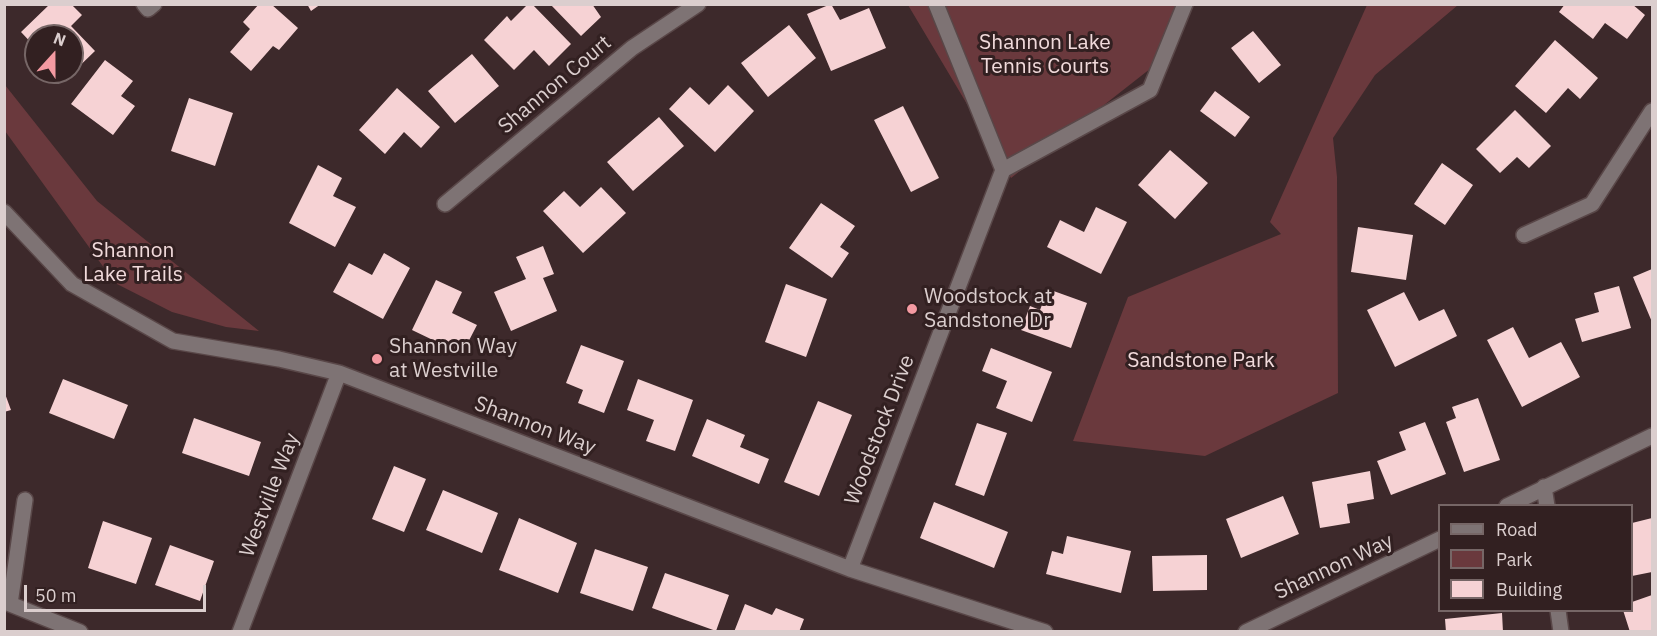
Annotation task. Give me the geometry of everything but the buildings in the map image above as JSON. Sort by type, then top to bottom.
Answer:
[{"type":"street","points":[[144,4],[148,9],[154,4]]},
{"type":"street","name":"Shannon Court","points":[[445,204],[632,48],[698,4]]},
{"type":"street","points":[[936,4],[1003,170],[1150,90],[1185,4]]},
{"type":"street","points":[[1524,236],[1592,204],[1653,111]]},
{"type":"street","name":"Woodstock Drive","points":[[850,568],[1003,170]]},
{"type":"street","name":"Shannon Way","points":[[4,212],[72,284],[173,341],[279,359],[339,373],[850,568],[1045,632]]},
{"type":"street","name":"Westville Way","points":[[240,632],[339,373]]},
{"type":"street","points":[[1511,504],[1653,436]]},
{"type":"street","points":[[1545,487],[1546,504]]},
{"type":"street","points":[[25,500],[10,604],[80,632]]},
{"type":"street","name":"Shannon Way","points":[[1246,632],[1438,540]]},
{"type":"street","points":[[1558,612],[1560,632]]},
{"type":"green space","name":"Shannon Lake Tennis Courts","points":[[908,5],[1181,5],[1155,65],[1011,178]]},
{"type":"green space","name":"Sandstone Park","points":[[1367,5],[1458,5],[1375,75],[1333,138],[1337,177],[1338,393],[1205,456],[1073,441],[1128,297],[1281,234],[1270,222]]},
{"type":"green space","name":"Shannon Lake Trails","points":[[5,85],[97,201],[259,331],[226,327],[172,312],[115,283],[5,131]]},
{"type":"place","name":"Woodstock at Sandstone Dr","points":[[912,309]]},
{"type":"place","name":"Shannon Way at Westville","points":[[377,359]]}]
